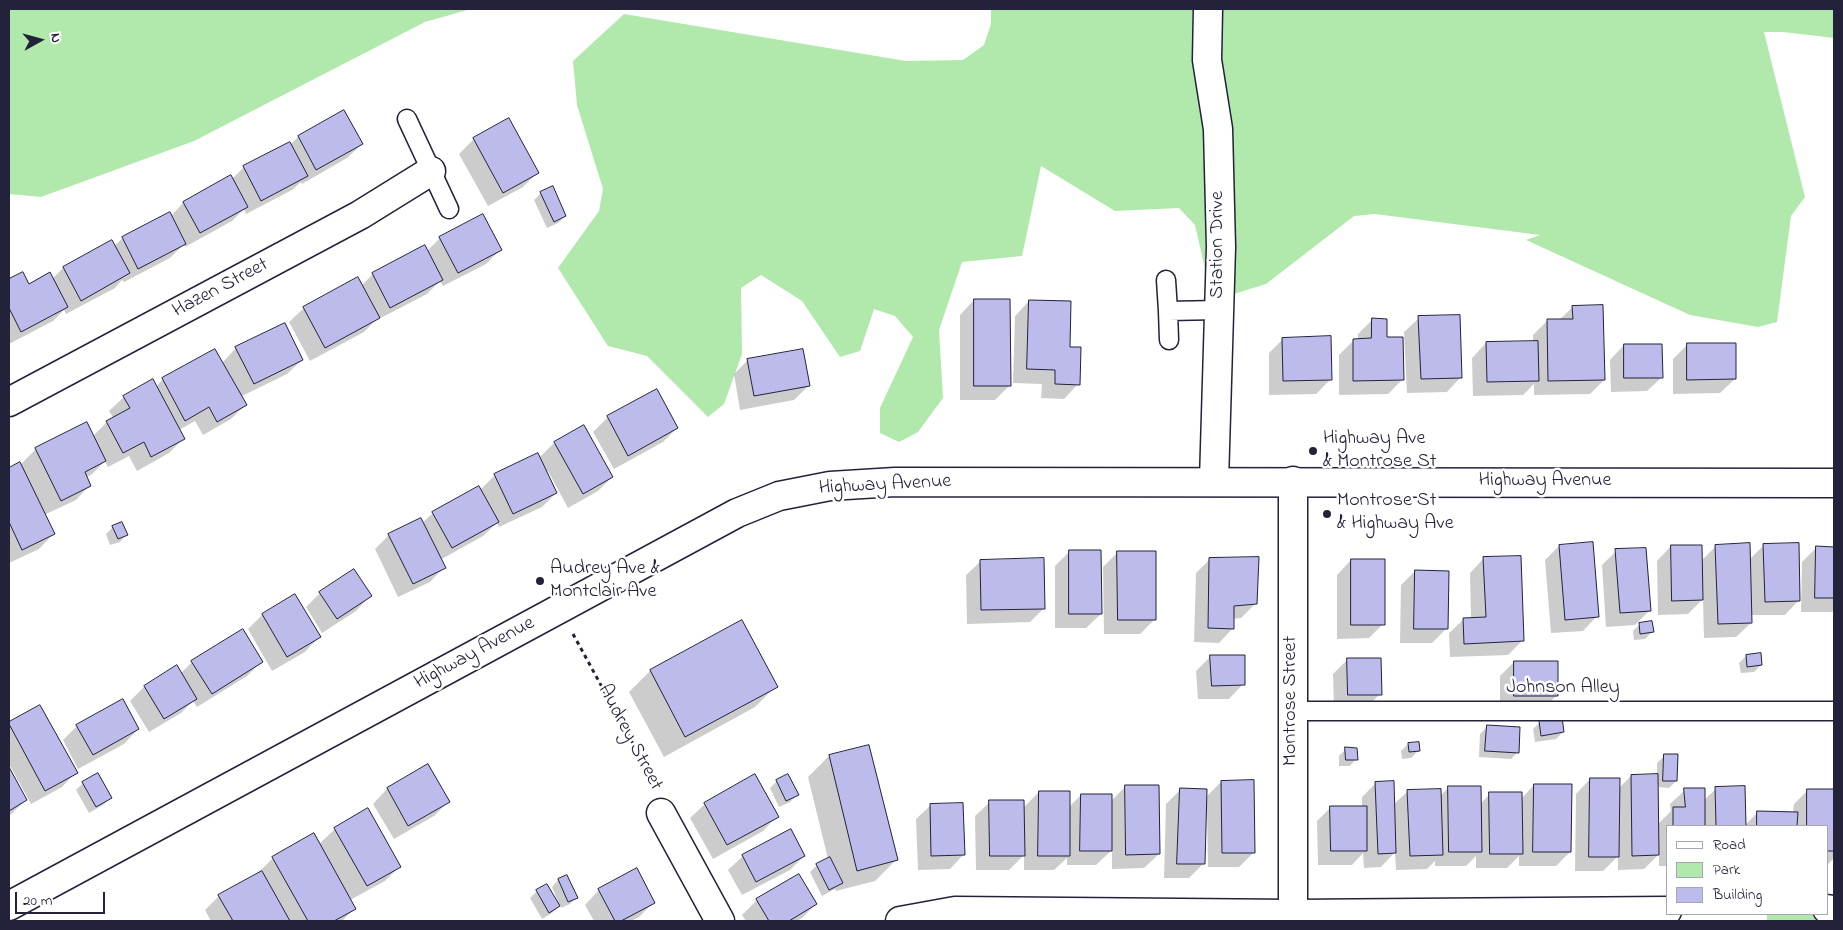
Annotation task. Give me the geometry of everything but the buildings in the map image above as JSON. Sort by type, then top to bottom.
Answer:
[{"type":"street","name":"Station Drive","points":[[1208,9],[1207,60],[1218,129],[1221,247],[1214,482]]},
{"type":"street","name":"Hazen Street","points":[[9,402],[360,215],[431,171]]},
{"type":"street","name":"Highway Avenue","points":[[9,906],[737,513],[779,496],[822,488],[895,482],[1834,483]]},
{"type":"street","name":"Montrose Street","points":[[1292,482],[1293,918]]},
{"type":"street","name":"Audrey Street","points":[[661,814],[720,921]]},
{"type":"street","points":[[900,921],[955,912],[1293,918],[1666,911]]},
{"type":"lane","points":[[407,119],[449,209]]},
{"type":"lane","points":[[1166,280],[1169,340]]},
{"type":"lane","points":[[1168,311],[1219,310]]},
{"type":"lane","name":"Johnson Alley","points":[[1292,711],[1834,711]]},
{"type":"path","name":"Audrey Street","points":[[559,609],[661,796],[661,814]]},
{"type":"green space","points":[[9,9],[471,9],[425,22],[194,141],[41,197],[9,194]]},
{"type":"green space","points":[[991,9],[1834,9],[1834,38],[1783,32],[1764,32],[1805,197],[1791,216],[1777,322],[1758,327],[1690,315],[1526,240],[1540,235],[1375,214],[1354,216],[1266,284],[1224,297],[1208,282],[1195,225],[1179,208],[1115,211],[1041,166],[1022,256],[962,262],[939,330],[943,398],[918,432],[899,442],[880,433],[880,408],[913,337],[895,316],[874,309],[860,351],[840,357],[802,301],[761,275],[741,288],[742,354],[724,404],[708,417],[647,356],[608,346],[558,268],[599,211],[603,189],[577,105],[573,61],[624,14],[906,61],[963,60],[984,45],[991,24]]},
{"type":"green space","points":[[1767,915],[1828,915],[1834,921],[1767,921]]},
{"type":"place","name":"Highway Ave & Montrose St","points":[[1313,451]]},
{"type":"place","name":"Montrose St & Highway Ave","points":[[1327,514]]},
{"type":"place","name":"Audrey Ave & Montclair Ave","points":[[540,581]]}]
